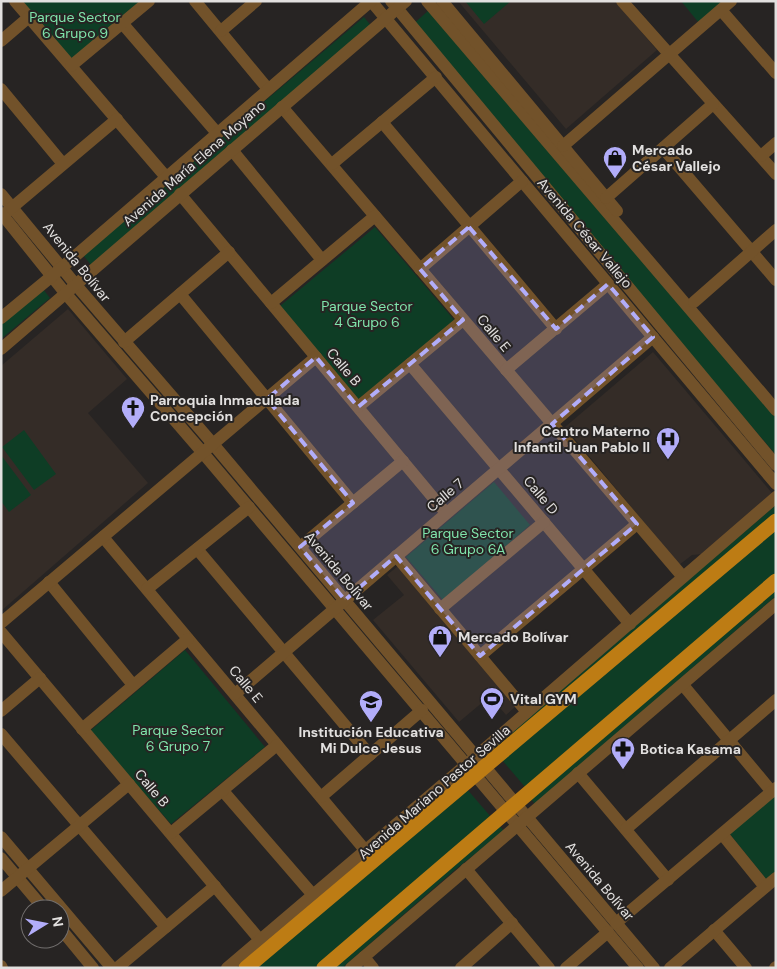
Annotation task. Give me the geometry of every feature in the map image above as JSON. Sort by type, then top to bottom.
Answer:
[{"type":"main road","name":"Avenida Mariano Pastor Sevilla","points":[[246,968],[476,766],[776,521]]},
{"type":"main road","points":[[324,968],[776,581]]},
{"type":"street","points":[[15,1],[166,177]]},
{"type":"street","points":[[71,66],[148,1]]},
{"type":"street","points":[[195,1],[268,89]]},
{"type":"street","points":[[221,31],[256,1]]},
{"type":"street","name":"Avenida César Vallejo","points":[[371,1],[776,484]]},
{"type":"street","name":"Avenida María Elena Moyano","points":[[1,318],[62,268],[371,1]]},
{"type":"street","points":[[427,1],[776,410]]},
{"type":"street","points":[[442,1],[776,398]]},
{"type":"street","points":[[623,2],[713,104],[762,156],[776,174]]},
{"type":"street","name":"Avenida César Vallejo","points":[[398,4],[776,465]]},
{"type":"street","name":"Avenida María Elena Moyano","points":[[1,349],[386,19],[398,4]]},
{"type":"street","points":[[563,146],[726,5],[776,73]]},
{"type":"street","points":[[1,41],[29,18]]},
{"type":"street","points":[[122,23],[217,133]]},
{"type":"street","points":[[332,164],[436,77]]},
{"type":"street","points":[[1,89],[63,164]]},
{"type":"street","points":[[606,198],[713,104]]},
{"type":"street","name":"Calle E","points":[[282,107],[683,577]]},
{"type":"street","points":[[4,213],[117,119]]},
{"type":"street","points":[[382,122],[556,329]]},
{"type":"street","points":[[762,156],[776,143]]},
{"type":"street","points":[[663,148],[776,280]]},
{"type":"street","points":[[232,150],[322,260]]},
{"type":"street","points":[[420,270],[522,181]]},
{"type":"street","name":"Avenida Bolívar","points":[[1,194],[4,213],[66,294],[300,547],[345,600],[521,821],[612,928],[654,968]]},
{"type":"street","name":"Calle B","points":[[180,194],[446,513]]},
{"type":"street","name":"Avenida Bolívar","points":[[4,213],[62,268],[124,342],[208,448],[249,507],[422,710],[476,766]]},
{"type":"street","points":[[271,303],[375,216]]},
{"type":"street","points":[[694,302],[776,230]]},
{"type":"street","points":[[124,342],[229,252]]},
{"type":"street","points":[[506,370],[608,284]]},
{"type":"street","points":[[180,294],[353,504]]},
{"type":"street","points":[[358,407],[463,320]]},
{"type":"street","name":"Calle 7","points":[[235,694],[653,337]]},
{"type":"street","points":[[1,622],[316,357]]},
{"type":"street","name":"Calle D","points":[[410,364],[630,624]]},
{"type":"street","points":[[300,547],[403,461]]},
{"type":"street","name":"Avenida Mariano Pastor Sevilla","points":[[227,968],[366,850],[476,766],[527,712],[776,496]]},
{"type":"street","points":[[147,589],[249,507]]},
{"type":"street","points":[[440,609],[544,522]]},
{"type":"street","points":[[480,656],[637,524]]},
{"type":"street","name":"Calle E","points":[[103,537],[366,850]]},
{"type":"street","points":[[197,549],[370,755]]},
{"type":"street","points":[[396,556],[527,712]]},
{"type":"street","points":[[49,582],[133,685]]},
{"type":"street","points":[[351,968],[776,604]]},
{"type":"street","name":"Calle B","points":[[1,632],[260,940]]},
{"type":"street","points":[[82,728],[188,639]]},
{"type":"street","points":[[1,711],[40,678]]},
{"type":"street","points":[[566,968],[774,790],[728,740],[682,685]]},
{"type":"street","points":[[626,829],[776,700]]},
{"type":"street","points":[[320,797],[422,710]]},
{"type":"street","points":[[1,734],[166,927]]},
{"type":"street","points":[[171,834],[277,745]]},
{"type":"street","points":[[578,773],[668,880]]},
{"type":"street","points":[[1,891],[129,784]]},
{"type":"street","points":[[223,791],[314,895]]},
{"type":"street","points":[[722,834],[765,887]]},
{"type":"street","points":[[1,837],[112,968]]},
{"type":"street","points":[[1,858],[36,899]]},
{"type":"street","points":[[466,869],[549,968]]},
{"type":"street","points":[[670,968],[776,878]]},
{"type":"street","points":[[117,968],[215,886]]},
{"type":"street","points":[[461,968],[512,924]]},
{"type":"street","name":"Avenida Bolívar","points":[[612,928],[638,968]]},
{"type":"street","points":[[714,930],[746,968]]},
{"type":"street","points":[[70,940],[93,968]]},
{"type":"street","points":[[364,956],[374,968]]},
{"type":"highlighted area","points":[[469,227],[556,329],[608,284],[653,337],[552,424],[637,524],[480,656],[396,556],[345,600],[300,547],[353,503],[267,399],[316,357],[358,407],[463,320],[420,269]]},
{"type":"shaded area","points":[[458,1],[615,1],[657,50],[566,129]]},
{"type":"shaded area","points":[[68,309],[127,379],[88,413],[148,483],[1,611],[1,366]]},
{"type":"shaded area","name":"Centro Materno Infantil Juan Pablo II","points":[[653,352],[772,493],[703,554],[692,555],[679,565],[565,427]]},
{"type":"shaded area","name":"Mercado Bolívar","points":[[398,566],[515,707],[506,715],[490,696],[459,722],[373,620],[404,595],[387,575]]},
{"type":"green space","name":"Parque Sector 6 Grupo 9","points":[[22,1],[143,1],[72,60]]},
{"type":"green space","points":[[465,1],[511,1],[484,24]]},
{"type":"green space","points":[[681,1],[723,1],[699,23]]},
{"type":"green space","points":[[429,10],[776,418],[776,455],[411,26]]},
{"type":"green space","points":[[364,17],[372,27],[91,265],[83,255]]},
{"type":"green space","name":"Parque Sector 4 Grupo 6","points":[[375,227],[455,321],[359,402],[280,306]]},
{"type":"green space","points":[[43,289],[50,298],[1,339],[1,324]]},
{"type":"green space","points":[[24,430],[56,474],[34,490],[2,447]]},
{"type":"green space","points":[[1,455],[31,495],[9,512],[1,501]]},
{"type":"green space","name":"Parque Sector 6 Grupo 6A","points":[[494,482],[530,525],[443,600],[406,557]]},
{"type":"green space","points":[[776,505],[776,513],[496,751],[491,746]]},
{"type":"green space","points":[[776,526],[776,573],[525,787],[502,760]]},
{"type":"green space","points":[[776,586],[776,596],[535,804],[529,797]]},
{"type":"green space","name":"Parque Sector 6 Grupo 7","points":[[185,650],[265,747],[171,824],[90,731]]},
{"type":"green space","points":[[466,788],[491,817],[314,968],[254,968]]},
{"type":"green space","points":[[776,793],[776,871],[766,879],[729,833]]},
{"type":"green space","points":[[498,824],[504,831],[456,869],[342,968],[330,968]]},
{"type":"place","name":"Mercado César Vallejo","points":[[615,179]]},
{"type":"place","name":"Parroquia Inmaculada Concepción","points":[[133,429]]},
{"type":"place","name":"Centro Materno Infantil Juan Pablo II","points":[[668,460]]},
{"type":"place","name":"Mercado Bolívar","points":[[440,658]]},
{"type":"place","name":"Vital GYM","points":[[492,720]]},
{"type":"place","name":"Institución Educativa Mi Dulce Jesus","points":[[371,723]]},
{"type":"place","name":"Botica Kasama","points":[[623,770]]}]
